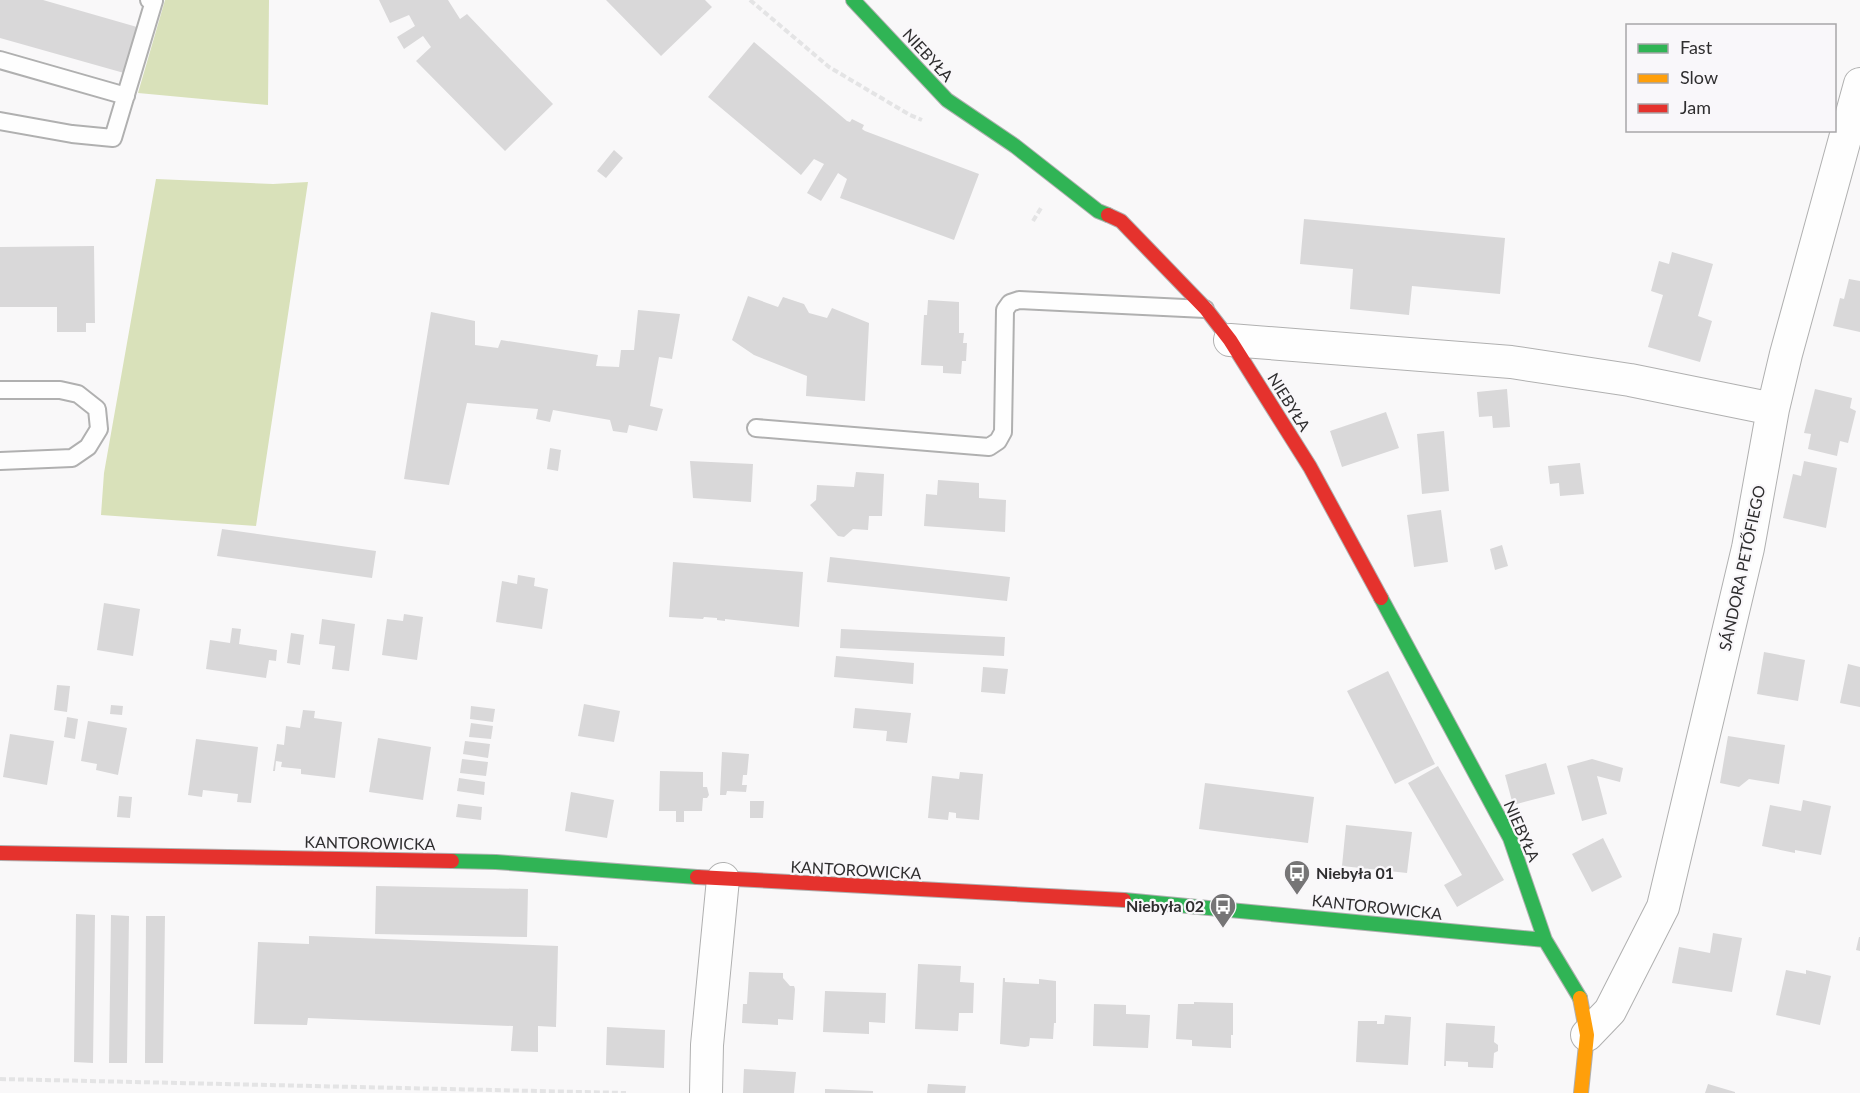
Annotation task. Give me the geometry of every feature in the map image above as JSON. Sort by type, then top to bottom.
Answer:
[{"type":"street","name":"NIEBYŁA","points":[[853,0],[947,100],[1015,146],[1098,211],[1121,221],[1206,309],[1230,340],[1310,467],[1510,837],[1545,940]]},
{"type":"street","name":"SÁNDORA PETŐFIEGO","points":[[1587,1035],[1610,1011],[1663,907],[1748,548],[1773,409],[1786,354],[1860,84]]},
{"type":"street","points":[[1230,340],[1511,362],[1630,380],[1773,409]]},
{"type":"street","name":"KANTOROWICKA","points":[[0,853],[496,862],[723,879],[1158,902],[1545,940]]},
{"type":"street","points":[[706,1093],[707,1045],[723,879]]},
{"type":"street","points":[[1545,940],[1580,996],[1587,1035],[1581,1093]]},
{"type":"lane","points":[[0,121],[72,134],[113,138],[154,1],[149,0]]},
{"type":"lane","points":[[0,60],[126,96]]},
{"type":"lane","points":[[756,428],[989,447],[998,441],[1003,432],[1005,310],[1010,303],[1019,300],[1206,309]]},
{"type":"lane","points":[[0,390],[60,390],[78,394],[97,409],[99,429],[88,447],[72,458],[0,461]]},
{"type":"path","points":[[750,0],[829,67],[910,115],[929,122]]},
{"type":"path","points":[[1033,201],[1041,208],[1033,221]]},
{"type":"path","points":[[0,1079],[626,1093]]},
{"type":"green space","points":[[165,0],[269,0],[268,105],[138,93]]},
{"type":"green space","points":[[156,179],[273,184],[308,182],[256,526],[101,515],[104,473]]},
{"type":"building","points":[[0,0],[43,0],[137,27],[124,73],[0,38]]},
{"type":"building","points":[[379,0],[448,0],[460,19],[467,14],[553,104],[505,151],[416,61],[431,47],[423,36],[404,49],[397,37],[415,26],[409,15],[390,23]]},
{"type":"building","points":[[606,0],[705,0],[712,7],[661,56]]},
{"type":"building","points":[[754,42],[847,121],[850,122],[852,119],[864,125],[862,129],[865,131],[979,174],[954,240],[840,198],[847,179],[838,173],[821,201],[807,193],[824,164],[814,159],[801,175],[708,97]]},
{"type":"building","points":[[614,150],[623,158],[606,178],[597,171]]},
{"type":"building","points":[[1304,219],[1505,238],[1500,294],[1412,286],[1409,315],[1350,309],[1353,269],[1300,264]]},
{"type":"building","points":[[94,246],[95,323],[86,323],[86,332],[57,332],[57,307],[0,307],[0,247]]},
{"type":"building","points":[[1672,252],[1713,264],[1698,316],[1712,321],[1700,362],[1648,347],[1663,295],[1651,291],[1659,261],[1669,264]]},
{"type":"building","points":[[1849,279],[1860,281],[1860,332],[1833,326],[1840,298],[1844,299]]},
{"type":"building","points":[[748,296],[778,307],[783,297],[804,304],[809,313],[827,318],[832,308],[869,323],[865,401],[806,396],[807,376],[754,355],[732,340]]},
{"type":"building","points":[[928,300],[959,302],[959,333],[964,333],[963,343],[967,343],[966,361],[962,361],[961,374],[943,373],[943,366],[921,365],[924,315],[927,315]]},
{"type":"building","points":[[638,310],[680,314],[672,359],[659,357],[650,406],[663,409],[657,431],[629,425],[627,433],[613,431],[610,420],[553,410],[550,422],[536,419],[538,409],[467,403],[449,485],[404,479],[431,312],[475,321],[475,345],[498,348],[501,340],[598,355],[596,366],[619,367],[621,350],[634,350]]},
{"type":"building","points":[[1507,389],[1510,427],[1493,428],[1492,416],[1479,417],[1477,392]]},
{"type":"building","points":[[1815,389],[1852,398],[1850,408],[1856,411],[1848,443],[1840,441],[1837,456],[1808,449],[1811,434],[1804,433]]},
{"type":"building","points":[[1386,412],[1399,448],[1342,467],[1330,431]]},
{"type":"building","points":[[1444,431],[1449,491],[1422,494],[1417,434]]},
{"type":"building","points":[[550,448],[561,450],[558,471],[547,469]]},
{"type":"building","points":[[690,461],[753,464],[751,502],[693,498]]},
{"type":"building","points":[[1804,461],[1837,468],[1826,528],[1783,518],[1793,474],[1801,476]]},
{"type":"building","points":[[1580,463],[1584,494],[1560,496],[1559,483],[1550,484],[1548,466]]},
{"type":"building","points":[[856,472],[884,474],[882,516],[869,516],[868,530],[853,529],[844,537],[838,536],[810,505],[816,500],[817,485],[854,487]]},
{"type":"building","points":[[938,480],[979,483],[979,498],[1006,500],[1005,532],[924,526],[926,494],[937,495]]},
{"type":"building","points":[[1441,510],[1448,562],[1414,567],[1407,515]]},
{"type":"building","points":[[222,529],[376,551],[372,578],[217,556]]},
{"type":"building","points":[[1502,545],[1508,566],[1495,570],[1490,549]]},
{"type":"building","points":[[830,557],[1010,577],[1007,601],[827,582]]},
{"type":"building","points":[[673,562],[803,572],[799,627],[704,617],[703,619],[669,617]]},
{"type":"building","points":[[518,575],[535,578],[534,586],[548,589],[542,629],[496,622],[502,581],[517,584]]},
{"type":"building","points":[[104,603],[140,609],[133,656],[97,650]]},
{"type":"building","points":[[404,614],[423,617],[417,660],[382,655],[387,619],[403,621]]},
{"type":"building","points":[[322,619],[355,624],[349,671],[332,669],[335,646],[319,644]]},
{"type":"building","points":[[232,628],[241,629],[239,644],[277,650],[276,661],[269,660],[266,678],[206,669],[210,640],[230,643]]},
{"type":"building","points":[[841,629],[1005,637],[1004,656],[840,648]]},
{"type":"building","points":[[291,633],[304,635],[300,665],[287,663]]},
{"type":"building","points":[[1764,652],[1805,660],[1798,701],[1757,694]]},
{"type":"building","points":[[836,656],[914,663],[913,684],[834,677]]},
{"type":"building","points":[[1848,664],[1860,667],[1860,707],[1840,703]]},
{"type":"building","points":[[983,667],[1008,669],[1005,694],[981,692]]},
{"type":"building","points":[[1388,671],[1435,764],[1395,784],[1347,691]]},
{"type":"building","points":[[57,685],[70,686],[67,712],[54,710]]},
{"type":"building","points":[[584,704],[620,711],[614,742],[578,736]]},
{"type":"building","points":[[111,705],[123,706],[122,715],[110,714]]},
{"type":"building","points":[[471,706],[495,709],[493,722],[470,719]]},
{"type":"building","points":[[855,708],[911,713],[907,743],[886,741],[887,731],[853,728]]},
{"type":"building","points":[[303,710],[315,711],[314,718],[342,722],[335,778],[301,774],[301,769],[281,767],[282,762],[276,761],[275,771],[273,771],[277,744],[284,745],[286,726],[300,728]]},
{"type":"building","points":[[67,717],[78,719],[75,739],[64,737]]},
{"type":"building","points":[[88,721],[127,728],[118,775],[96,770],[97,764],[81,761]]},
{"type":"building","points":[[471,723],[493,726],[491,739],[469,737]]},
{"type":"building","points":[[10,734],[54,741],[47,785],[3,777]]},
{"type":"building","points":[[1728,736],[1785,745],[1779,784],[1749,779],[1739,787],[1720,783]]},
{"type":"building","points":[[378,738],[431,747],[423,800],[369,792]]},
{"type":"building","points":[[196,739],[258,747],[251,803],[237,802],[238,794],[203,790],[202,797],[188,795]]},
{"type":"building","points":[[465,741],[490,744],[488,758],[463,754]]},
{"type":"building","points":[[722,752],[749,754],[747,775],[743,775],[742,785],[747,785],[746,792],[727,791],[726,795],[720,795]]},
{"type":"building","points":[[462,759],[488,762],[486,776],[460,773]]},
{"type":"building","points":[[1592,759],[1623,768],[1620,782],[1597,776],[1607,814],[1582,821],[1567,766]]},
{"type":"building","points":[[1546,763],[1555,794],[1513,805],[1505,775]]},
{"type":"building","points":[[1438,766],[1504,880],[1457,907],[1444,885],[1462,875],[1408,783]]},
{"type":"building","points":[[660,771],[703,772],[703,787],[707,787],[709,795],[703,798],[702,811],[684,811],[684,822],[676,822],[676,811],[659,811]]},
{"type":"building","points":[[960,772],[983,774],[979,820],[956,818],[956,813],[949,812],[948,820],[928,818],[932,776],[959,779]]},
{"type":"building","points":[[459,778],[485,782],[484,795],[457,791]]},
{"type":"building","points":[[1205,783],[1314,797],[1308,843],[1199,829]]},
{"type":"building","points":[[571,792],[614,800],[607,838],[565,831]]},
{"type":"building","points":[[119,796],[132,797],[130,818],[117,817]]},
{"type":"building","points":[[1803,800],[1831,806],[1821,855],[1795,850],[1795,853],[1762,846],[1770,805],[1801,811]]},
{"type":"building","points":[[750,801],[764,801],[763,818],[750,818]]},
{"type":"building","points":[[458,804],[482,807],[481,820],[456,817]]},
{"type":"building","points":[[1346,825],[1412,832],[1407,873],[1342,866]]},
{"type":"building","points":[[1603,838],[1622,877],[1592,892],[1572,854]]},
{"type":"building","points":[[376,886],[528,889],[527,937],[375,934]]},
{"type":"building","points":[[76,914],[95,915],[93,1063],[74,1062]]},
{"type":"building","points":[[111,915],[129,916],[127,1063],[109,1063]]},
{"type":"building","points":[[146,916],[165,916],[163,1063],[145,1063]]},
{"type":"building","points":[[1713,933],[1742,938],[1732,992],[1672,983],[1679,947],[1710,953]]},
{"type":"building","points":[[309,936],[558,946],[556,1027],[538,1026],[538,1052],[511,1051],[513,1026],[308,1018],[307,1025],[254,1024],[258,942],[309,944]]},
{"type":"building","points":[[1860,937],[1860,951],[1856,950]]},
{"type":"building","points":[[918,964],[961,966],[960,982],[974,983],[973,1013],[959,1013],[958,1031],[915,1029]]},
{"type":"building","points":[[1786,970],[1806,974],[1806,970],[1831,976],[1820,1025],[1776,1015]]},
{"type":"building","points":[[749,972],[783,973],[783,978],[795,989],[793,1020],[778,1019],[778,1025],[742,1023],[743,1004],[747,1004]]},
{"type":"building","points":[[1003,978],[1005,982],[1039,984],[1039,979],[1056,981],[1056,1023],[1054,1023],[1053,1039],[1030,1038],[1029,1046],[1025,1047],[1000,1044]]},
{"type":"building","points":[[825,991],[886,993],[885,1023],[869,1022],[869,1034],[823,1032]]},
{"type":"building","points":[[1194,1002],[1233,1003],[1231,1048],[1192,1046],[1192,1040],[1176,1039],[1178,1004],[1194,1004]]},
{"type":"building","points":[[1094,1004],[1126,1005],[1126,1014],[1150,1015],[1148,1048],[1093,1046]]},
{"type":"building","points":[[1385,1015],[1411,1017],[1408,1065],[1356,1062],[1358,1021],[1377,1021],[1377,1024],[1384,1024]]},
{"type":"building","points":[[1446,1023],[1495,1026],[1494,1042],[1498,1045],[1498,1051],[1494,1053],[1493,1068],[1468,1067],[1468,1062],[1446,1061],[1446,1066],[1444,1066]]},
{"type":"building","points":[[607,1027],[665,1030],[664,1068],[606,1065]]},
{"type":"building","points":[[744,1069],[796,1072],[794,1093],[743,1093]]},
{"type":"building","points":[[928,1084],[966,1086],[965,1093],[927,1093]]},
{"type":"building","points":[[1708,1084],[1735,1092],[1735,1093],[1705,1093]]},
{"type":"building","points":[[825,1089],[873,1091],[873,1093],[825,1093]]},
{"type":"traffic: fast","points":[[853,0],[947,100],[1015,146],[1098,211],[1108,215]]},
{"type":"traffic: fast","points":[[1381,598],[1510,838],[1545,940],[1580,998]]},
{"type":"traffic: fast","points":[[452,861],[496,862],[697,877]]},
{"type":"traffic: fast","points":[[1124,900],[1545,940]]},
{"type":"traffic: slow","points":[[1580,998],[1587,1035],[1581,1093]]},
{"type":"traffic: jam","points":[[1108,215],[1121,221],[1206,309],[1230,340],[1310,467],[1381,598]]},
{"type":"traffic: jam","points":[[0,853],[452,861]]},
{"type":"traffic: jam","points":[[697,877],[1124,900]]},
{"type":"place","name":"Niebyła 01","points":[[1297,896]]},
{"type":"place","name":"Niebyła 02","points":[[1223,929]]}]
